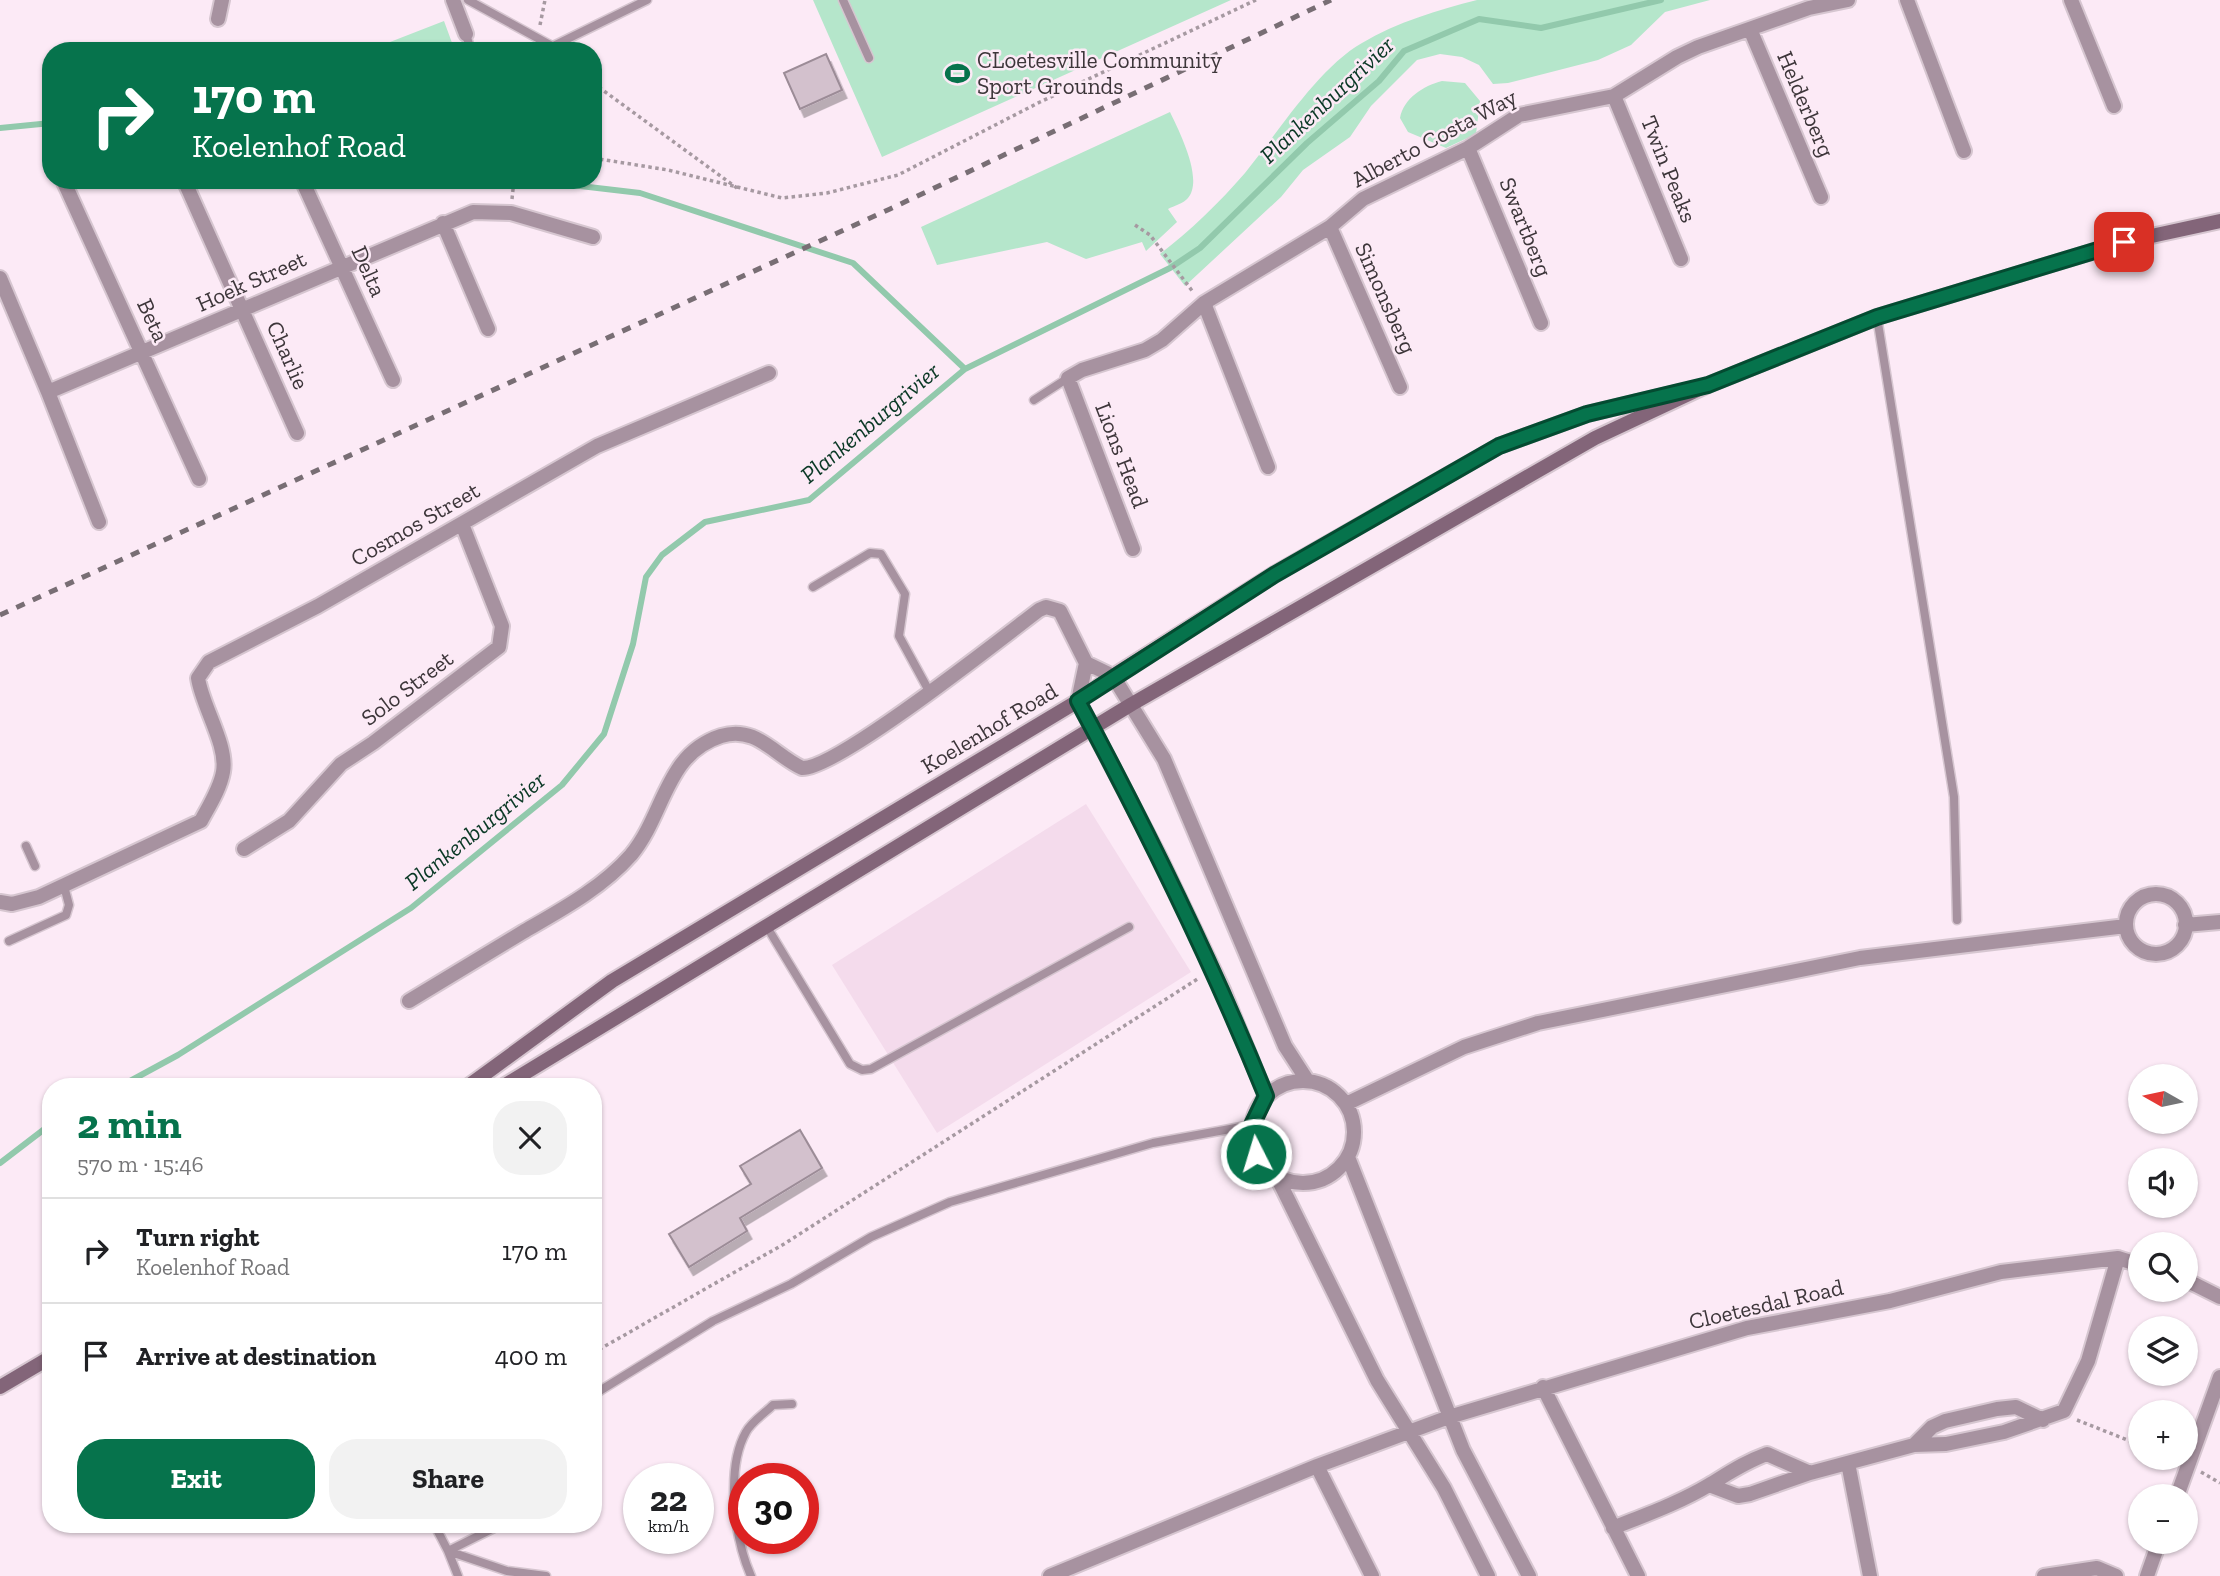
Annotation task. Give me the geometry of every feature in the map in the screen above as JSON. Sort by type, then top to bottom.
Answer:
[{"type":"main road","name":"Koelenhof Road","points":[[517,1078],[1094,730],[1132,704],[1595,438],[1708,385],[1877,317],[2124,242],[2220,220]]},
{"type":"main road","name":"Koelenhof Road","points":[[479,1078],[612,981],[1078,701],[1113,676],[1274,575],[1499,446],[1587,414],[1708,385]]},
{"type":"main road","points":[[0,1387],[42,1362]]},
{"type":"street","points":[[218,19],[222,0]]},
{"type":"street","points":[[453,0],[466,34]]},
{"type":"street","name":"Alberto Costa Way","points":[[1068,378],[1082,370],[1145,349],[1162,340],[1200,298],[1330,227],[1363,199],[1468,148],[1519,115],[1614,96],[1677,57],[1809,8],[1848,0]]},
{"type":"street","points":[[1907,0],[1964,150]]},
{"type":"street","points":[[2071,0],[2114,106]]},
{"type":"street","name":"Helderberg","points":[[1750,29],[1821,197]]},
{"type":"street","name":"Twin Peaks","points":[[1614,96],[1681,259]]},
{"type":"street","name":"Swartberg","points":[[1468,148],[1541,323]]},
{"type":"street","name":"Beta","points":[[67,189],[199,479]]},
{"type":"street","name":"Charlie","points":[[188,189],[298,433]]},
{"type":"street","name":"Delta","points":[[306,189],[393,380]]},
{"type":"street","name":"Hoek Street","points":[[48,392],[473,212],[495,211],[593,237]]},
{"type":"street","points":[[443,223],[488,329]]},
{"type":"street","name":"Simonsberg","points":[[1330,227],[1401,387]]},
{"type":"street","points":[[0,278],[99,522]]},
{"type":"street","points":[[1200,298],[1268,467]]},
{"type":"street","name":"Cosmos Street","points":[[64,886],[201,821],[224,770],[219,744],[200,691],[198,678],[203,667],[597,446],[769,373]]},
{"type":"street","name":"Lions Head","points":[[1068,378],[1133,548]]},
{"type":"street","name":"Solo Street","points":[[244,849],[289,821],[341,764],[373,743],[499,647],[502,626],[462,524]]},
{"type":"street","points":[[409,1000],[599,886],[632,853],[653,822],[676,768],[694,749],[722,736],[743,734],[767,742],[796,765],[807,768],[834,756],[1046,607],[1060,611],[1086,663],[1113,676],[1164,759],[1285,1046],[1307,1080]]},
{"type":"street","points":[[1086,663],[1078,701],[1213,969],[1266,1096]]},
{"type":"street","points":[[0,902],[21,903],[64,886]]},
{"type":"street","points":[[2154,894],[2163,895],[2179,905],[2185,925],[2181,940],[2174,947],[2157,954],[2139,949],[2128,935],[2126,926],[2131,908],[2145,896],[2154,894]]},
{"type":"street","points":[[2185,925],[2220,922]]},
{"type":"street","points":[[1346,1104],[1464,1047],[1538,1023],[1860,958],[2126,926]]},
{"type":"street","points":[[1277,1177],[1292,1182],[1309,1183],[1324,1179],[1338,1170],[1348,1157],[1354,1130],[1346,1104],[1335,1092],[1307,1080],[1292,1082],[1266,1096],[1252,1125],[1256,1154],[1277,1177],[1377,1380],[1444,1488],[1488,1576]]},
{"type":"street","points":[[1348,1157],[1463,1450],[1529,1576]]},
{"type":"street","points":[[1709,1485],[1738,1496],[1914,1445],[1976,1438],[2043,1420],[2064,1411],[2088,1361],[2118,1258]]},
{"type":"street","name":"Cloetesdal Road","points":[[1050,1576],[1317,1466],[1449,1417],[1543,1387],[1746,1328],[1890,1301],[2001,1272],[2118,1258],[2128,1261]]},
{"type":"street","points":[[2198,1286],[2220,1297]]},
{"type":"street","points":[[2181,1484],[2220,1377]]},
{"type":"street","points":[[1543,1387],[1638,1576]]},
{"type":"street","points":[[1914,1445],[1932,1427],[1945,1421],[1997,1409],[2015,1407],[2043,1420]]},
{"type":"street","points":[[1613,1528],[1709,1485],[1746,1462],[1767,1454],[1810,1473]]},
{"type":"street","points":[[1848,1463],[1870,1576]]},
{"type":"street","points":[[1317,1466],[1372,1576]]},
{"type":"street","points":[[2147,1576],[2155,1554]]},
{"type":"street","points":[[2044,1576],[2096,1568],[2116,1576]]},
{"type":"lane","points":[[468,0],[545,42]]},
{"type":"lane","points":[[560,42],[647,0]]},
{"type":"lane","points":[[843,0],[869,58]]},
{"type":"lane","points":[[466,34],[468,42]]},
{"type":"lane","points":[[1877,317],[1951,773],[1957,920]]},
{"type":"lane","name":"Alberto Costa Way","points":[[1034,400],[1068,378]]},
{"type":"lane","points":[[813,587],[870,553],[881,554],[905,594],[899,636],[929,691]]},
{"type":"lane","points":[[26,846],[35,866]]},
{"type":"lane","points":[[9,941],[66,915],[69,905],[64,886]]},
{"type":"lane","points":[[766,927],[850,1064],[862,1070],[871,1069],[1129,927]]},
{"type":"lane","points":[[602,1389],[713,1321],[791,1284],[871,1237],[950,1202],[1153,1143],[1252,1125]]},
{"type":"lane","points":[[751,1576],[741,1554],[733,1478],[746,1432],[773,1405],[792,1404]]},
{"type":"lane","points":[[439,1533],[458,1576]]},
{"type":"lane","points":[[448,1551],[484,1533]]},
{"type":"lane","points":[[448,1551],[507,1571],[546,1576]]},
{"type":"path","points":[[602,159],[668,170],[782,198],[827,193],[898,175],[1040,102],[1256,0]]},
{"type":"path","points":[[602,90],[739,189]]},
{"type":"path","points":[[512,200],[513,189]]},
{"type":"path","points":[[1135,225],[1150,235],[1200,298]]},
{"type":"path","points":[[602,1348],[784,1244],[1213,969]]},
{"type":"path","points":[[2064,1411],[2085,1424],[2128,1440]]},
{"type":"shaded area","points":[[1086,804],[1191,972],[937,1133],[832,965]]},
{"type":"green space","name":"CLoetesville Community Sport Grounds","points":[[813,0],[1231,0],[882,157]]},
{"type":"green space","points":[[1477,0],[1710,0],[1665,12],[1631,45],[1598,60],[1508,83],[1493,84],[1479,65],[1462,57],[1440,54],[1417,60],[1371,106],[1350,137],[1303,170],[1281,197],[1185,286],[1160,254],[1235,184],[1330,68],[1362,43],[1389,29],[1433,12]]},
{"type":"green space","points":[[444,21],[452,42],[390,42]]},
{"type":"green space","points":[[1442,81],[1465,83],[1480,101],[1476,134],[1446,148],[1408,132],[1400,118],[1406,104],[1415,94]]},
{"type":"green space","points":[[1170,112],[1192,167],[1192,190],[1186,200],[1168,209],[1177,222],[1146,251],[1142,242],[1086,259],[1047,242],[937,265],[921,227]]},
{"type":"building","points":[[826,54],[842,90],[800,109],[784,73]]},
{"type":"building","points":[[800,1130],[822,1168],[740,1218],[747,1231],[689,1267],[669,1234],[751,1184],[740,1166]]},
{"type":"waterway","name":"Plankenburgrivier","points":[[136,1078],[178,1055],[411,908],[562,785],[604,734],[633,644],[646,577],[662,555],[705,522],[809,500],[965,369],[1170,268],[1200,248],[1307,143],[1379,81],[1404,51],[1479,19],[1541,28],[1661,0]]},
{"type":"waterway","points":[[0,128],[42,124]]},
{"type":"waterway","points":[[602,189],[640,193],[853,263],[965,369]]},
{"type":"waterway","name":"Plankenburgrivier","points":[[0,1163],[42,1131]]},
{"type":"railway","points":[[0,615],[890,209],[1331,0]]},
{"type":"place","name":"CLoetesville Community Sport Grounds","points":[[957,73]]},
{"type":"route","points":[[1256,1154],[1252,1125],[1257,1109],[1266,1096],[1223,990],[1159,856],[1078,701],[1113,676],[1274,575],[1499,446],[1587,414],[1708,385],[1877,317],[2124,242]]}]
